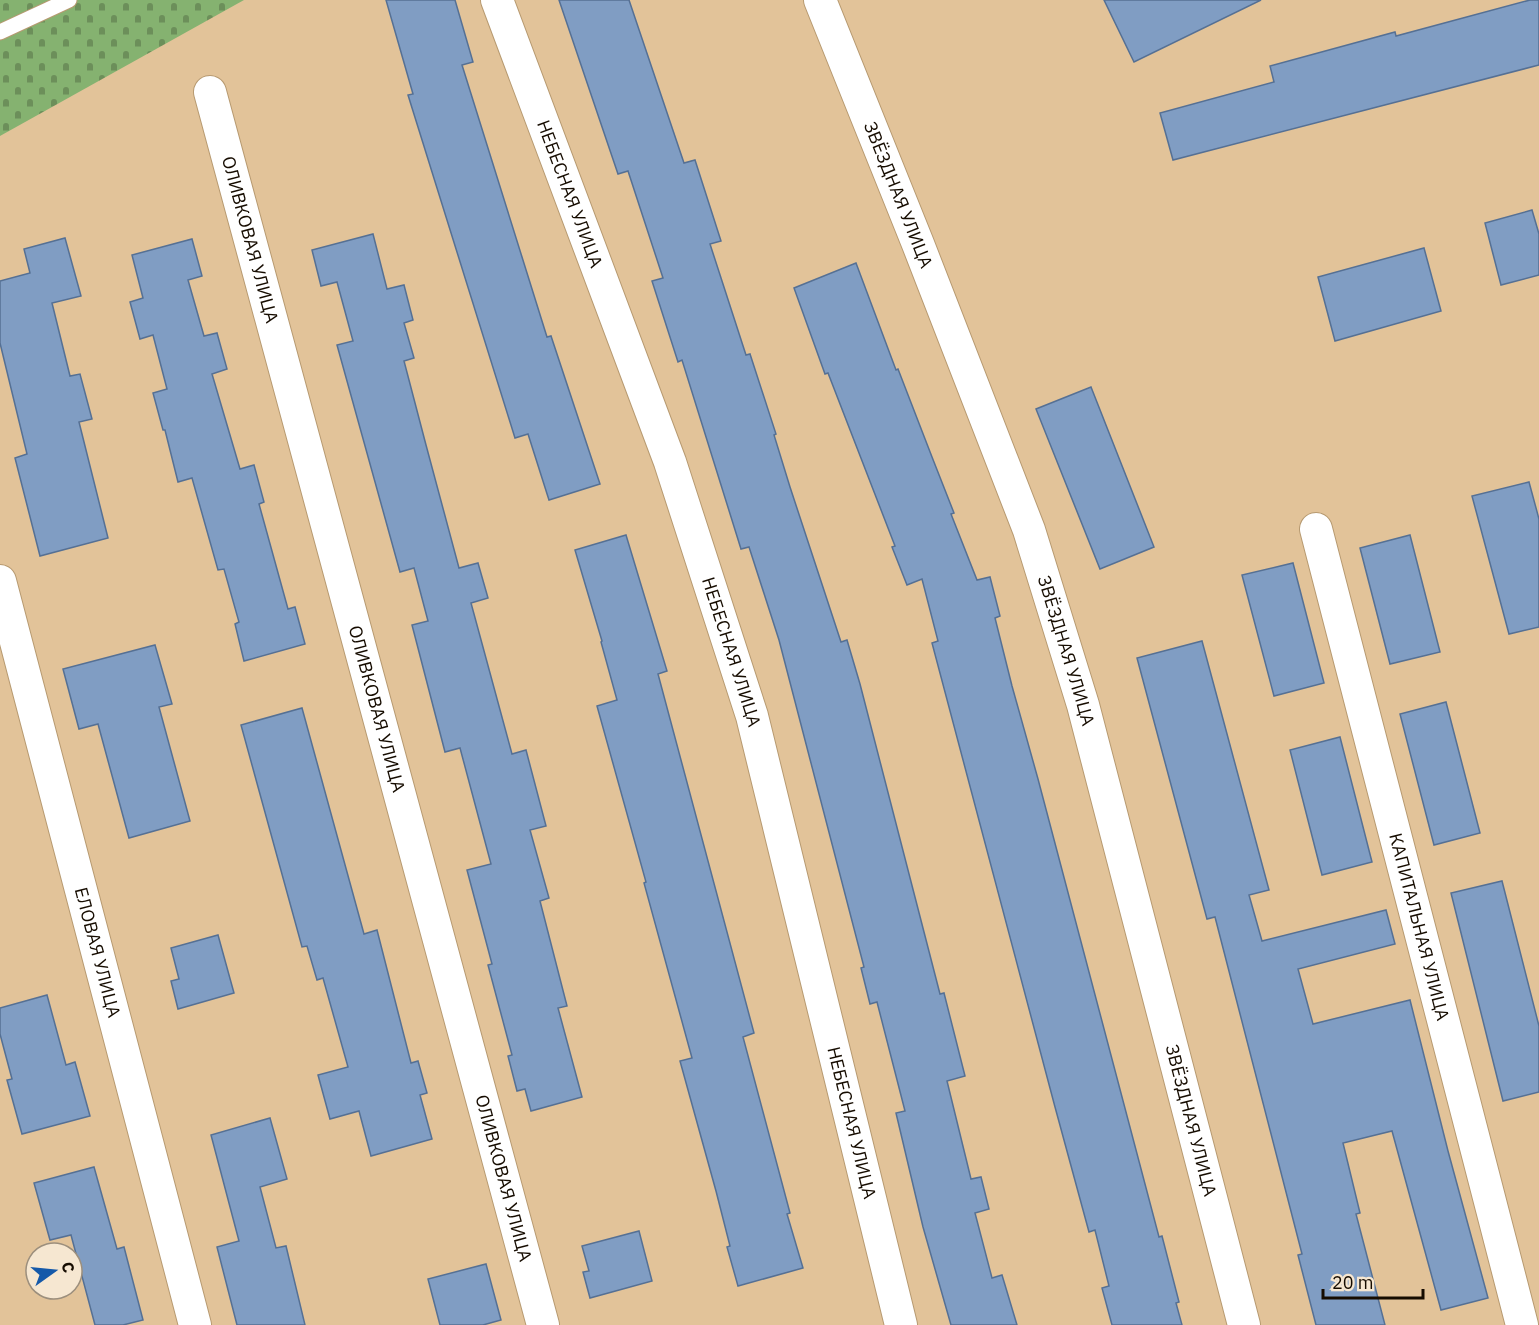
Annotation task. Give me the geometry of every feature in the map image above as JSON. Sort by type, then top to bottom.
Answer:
[{"type":"street","name":"НЕБЕСНАЯ УЛИЦА","points":[[497,0],[670,462],[752,716],[901,1325]]},
{"type":"street","name":"ЗВЁЗДНАЯ УЛИЦА","points":[[820,0],[1029,530],[1083,705],[1244,1325]]},
{"type":"street","name":"ОЛИВКОВАЯ УЛИЦА","points":[[210,92],[543,1325]]},
{"type":"street","name":"КАПИТАЛЬНАЯ УЛИЦА","points":[[1316,529],[1522,1325]]},
{"type":"street","name":"ЕЛОВАЯ УЛИЦА","points":[[0,581],[195,1325]]},
{"type":"lane","points":[[0,32],[69,0]]},
{"type":"green space","points":[[0,0],[244,0],[0,136]]},
{"type":"building","points":[[386,0],[455,0],[473,62],[462,65],[547,337],[551,336],[600,484],[549,500],[528,434],[515,438],[408,95],[413,94]]},
{"type":"building","points":[[559,0],[629,0],[684,163],[695,160],[721,241],[710,244],[746,355],[750,354],[776,434],[774,435],[790,487],[841,642],[847,640],[860,684],[940,994],[944,993],[965,1076],[947,1081],[971,1179],[981,1177],[989,1209],[975,1213],[992,1278],[1002,1275],[1017,1325],[951,1325],[923,1227],[896,1113],[905,1111],[877,1002],[870,1004],[861,968],[864,967],[779,640],[749,547],[741,549],[682,360],[678,362],[652,281],[663,278],[628,171],[618,174]]},
{"type":"building","points":[[1104,0],[1261,0],[1134,62]]},
{"type":"building","points":[[1530,0],[1539,0],[1539,65],[1173,160],[1160,113],[1274,82],[1270,66],[1395,32],[1396,36]]},
{"type":"building","points":[[1532,210],[1539,234],[1539,275],[1501,285],[1485,223]]},
{"type":"building","points":[[373,234],[387,289],[404,285],[413,320],[404,323],[414,358],[404,361],[426,445],[459,568],[478,563],[488,598],[471,603],[512,754],[526,750],[546,826],[530,830],[549,898],[540,901],[567,1006],[558,1008],[582,1097],[531,1111],[525,1089],[517,1091],[508,1056],[512,1055],[488,965],[492,964],[467,870],[491,864],[460,748],[445,752],[412,625],[428,621],[414,568],[400,572],[337,345],[353,341],[337,282],[321,286],[312,250]]},
{"type":"building","points":[[65,238],[81,296],[52,303],[70,376],[80,374],[92,419],[79,422],[108,538],[40,556],[15,458],[27,454],[0,343],[0,281],[30,273],[24,249]]},
{"type":"building","points":[[192,239],[202,276],[188,280],[204,336],[217,333],[227,369],[212,374],[240,469],[254,465],[264,502],[259,504],[288,609],[295,607],[305,644],[244,661],[235,624],[239,622],[224,569],[218,570],[192,478],[178,482],[165,430],[163,430],[153,393],[167,389],[153,335],[140,339],[130,302],[143,298],[132,255]]},
{"type":"building","points":[[1424,248],[1441,311],[1335,341],[1318,277]]},
{"type":"building","points":[[856,263],[896,370],[898,369],[954,513],[951,514],[977,580],[990,577],[1000,616],[995,618],[1012,686],[1159,1237],[1162,1236],[1179,1302],[1176,1303],[1182,1325],[1112,1325],[1102,1288],[1109,1286],[1095,1230],[1089,1232],[1055,1107],[932,643],[938,641],[922,579],[907,585],[892,547],[895,546],[828,373],[825,374],[794,288]]},
{"type":"building","points":[[1091,387],[1154,547],[1100,569],[1036,409]]},
{"type":"building","points":[[1529,482],[1539,519],[1539,627],[1509,634],[1472,496]]},
{"type":"building","points":[[626,535],[667,671],[658,674],[754,1033],[743,1037],[790,1213],[787,1214],[803,1268],[738,1286],[727,1247],[730,1246],[716,1191],[680,1061],[692,1058],[597,706],[617,700],[575,550]]},
{"type":"building","points":[[1410,535],[1440,652],[1390,664],[1360,548]]},
{"type":"building","points":[[1293,563],[1324,683],[1274,696],[1242,575]]},
{"type":"building","points":[[1202,641],[1269,890],[1249,895],[1262,941],[1386,910],[1395,944],[1298,969],[1313,1024],[1410,1000],[1488,1298],[1441,1310],[1392,1131],[1343,1143],[1360,1213],[1356,1214],[1385,1325],[1316,1325],[1298,1255],[1302,1254],[1215,917],[1207,919],[1137,658]]},
{"type":"building","points":[[155,645],[172,704],[159,707],[190,821],[129,838],[98,724],[79,729],[63,669]]},
{"type":"building","points":[[1446,702],[1480,833],[1434,845],[1400,714]]},
{"type":"building","points":[[302,708],[364,934],[377,930],[411,1063],[418,1061],[427,1093],[420,1095],[432,1139],[371,1156],[359,1111],[330,1119],[318,1075],[348,1067],[323,978],[317,980],[307,946],[302,947],[241,725]]},
{"type":"building","points":[[1340,737],[1372,862],[1322,875],[1290,750]]},
{"type":"building","points":[[1502,881],[1539,1026],[1539,1092],[1503,1101],[1451,893]]},
{"type":"building","points":[[218,935],[234,993],[178,1009],[171,981],[179,979],[171,948]]},
{"type":"building","points":[[47,995],[66,1065],[75,1062],[90,1116],[22,1134],[7,1080],[12,1079],[0,1034],[0,1008]]},
{"type":"building","points":[[270,1118],[287,1179],[260,1187],[276,1248],[286,1246],[305,1325],[237,1325],[217,1247],[239,1241],[211,1135]]},
{"type":"building","points":[[94,1167],[117,1249],[124,1247],[143,1320],[123,1325],[95,1325],[84,1284],[84,1241],[73,1241],[71,1235],[50,1240],[34,1183]]},
{"type":"building","points":[[639,1231],[652,1281],[590,1298],[583,1272],[589,1271],[582,1246]]},
{"type":"building","points":[[486,1264],[501,1320],[483,1325],[440,1325],[428,1279]]}]
